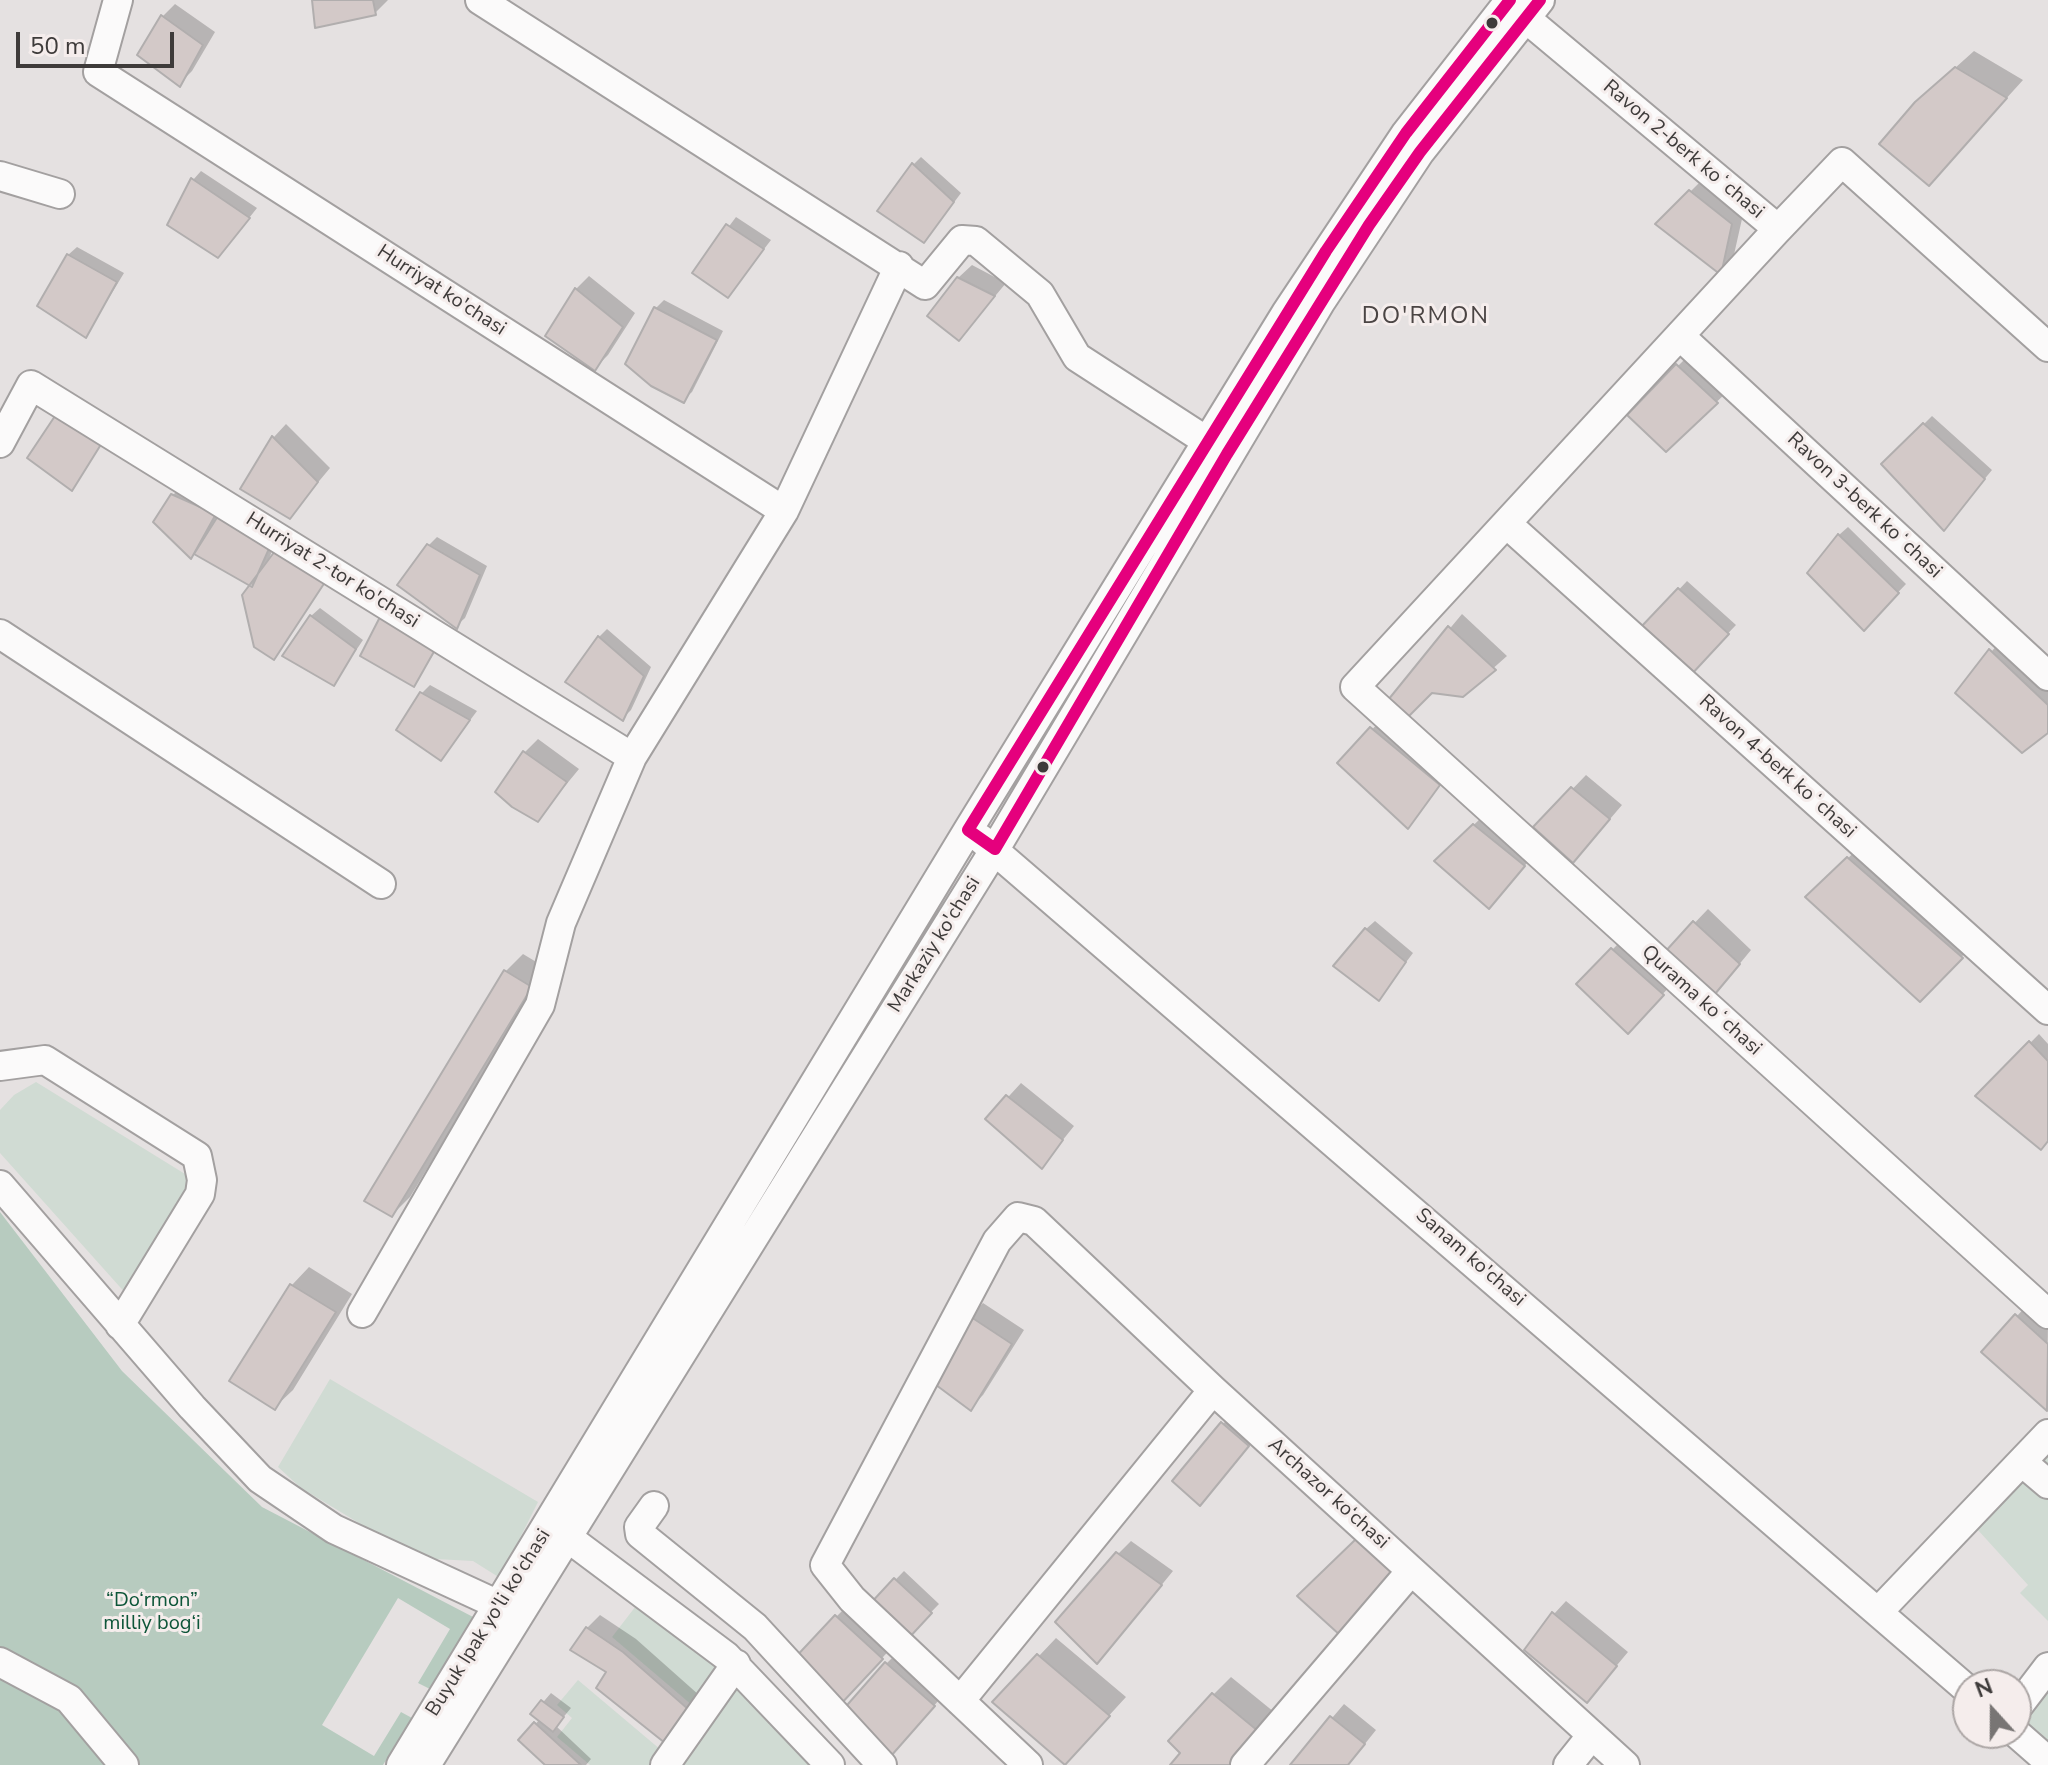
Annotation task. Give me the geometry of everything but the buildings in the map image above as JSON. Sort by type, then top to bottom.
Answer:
[{"type":"street","name":"Hurriyat ko'chasi","points":[[118,0],[98,72],[784,511]]},
{"type":"street","points":[[480,0],[925,285],[962,240],[976,241],[1040,294],[1077,357],[1217,448]]},
{"type":"street","name":"Ravon 2-berk koʻchasi","points":[[1521,5],[1778,229],[1842,162],[2048,347]]},
{"type":"street","name":"Markaziy ko'chasi","points":[[585,1487],[841,1041],[968,830],[1217,448],[1521,5]]},
{"type":"street","points":[[0,176],[60,194]]},
{"type":"street","points":[[1507,524],[1778,229]]},
{"type":"street","points":[[362,1313],[540,1005],[561,923],[632,757],[784,511],[899,266]]},
{"type":"street","name":"Ravon 3-berk koʻchasi","points":[[1681,337],[2048,676]]},
{"type":"street","name":"Hurriyat 2-tor ko'chasi","points":[[0,443],[31,385],[632,757]]},
{"type":"street","name":"Markaziy ko'chasi","points":[[585,1487],[865,1058],[995,849],[1217,448]]},
{"type":"street","name":"Qurama koʻchasi","points":[[1507,524],[1355,687],[2048,1314]]},
{"type":"street","name":"Ravon 4-berk koʻchasi","points":[[1507,524],[2048,1010]]},
{"type":"street","points":[[0,634],[381,884]]},
{"type":"street","name":"Sanam ko'chasi","points":[[968,830],[995,849],[1952,1676]]},
{"type":"street","points":[[841,1041],[865,1058]]},
{"type":"street","points":[[0,1066],[45,1060],[197,1156],[202,1180],[200,1194],[120,1325]]},
{"type":"street","points":[[0,1185],[242,1462],[278,1493],[334,1529],[510,1610]]},
{"type":"street","name":"Archazor ko‘chasi","points":[[960,1701],[852,1599],[825,1565],[997,1241],[1018,1217],[1034,1221],[1213,1390],[1625,1765]]},
{"type":"street","points":[[1028,1765],[960,1701],[1213,1390]]},
{"type":"street","points":[[1879,1611],[2048,1434]]},
{"type":"street","points":[[2022,1462],[2048,1484]]},
{"type":"street","name":"Buyuk Ipak yo'li ko'chasi","points":[[401,1765],[510,1610],[567,1537],[585,1487]]},
{"type":"street","name":"Buyuk Ipak yo'li ko'chasi","points":[[426,1765],[510,1610],[585,1487]]},
{"type":"street","points":[[654,1506],[639,1527],[640,1534],[755,1627],[882,1765]]},
{"type":"street","points":[[567,1537],[736,1664],[830,1765]]},
{"type":"street","points":[[1245,1765],[1411,1571]]},
{"type":"street","points":[[0,1662],[69,1699],[124,1765]]},
{"type":"street","points":[[665,1765],[736,1664]]},
{"type":"street","points":[[2032,1688],[2048,1667]]},
{"type":"street","points":[[1568,1765],[1592,1735]]},
{"type":"street","points":[[2032,1747],[2048,1761]]},
{"type":"shaded area","points":[[36,1082],[198,1182],[128,1296],[0,1153],[0,1110],[14,1095]]},
{"type":"shaded area","points":[[330,1379],[538,1502],[500,1578],[473,1561],[417,1558],[301,1488],[278,1467]]},
{"type":"shaded area","points":[[2048,1454],[2048,1621],[2020,1593],[2028,1585],[1977,1529]]},
{"type":"shaded area","points":[[639,1602],[724,1665],[693,1706],[612,1637]]},
{"type":"shaded area","points":[[2048,1657],[2048,1746],[2032,1732],[2032,1687]]},
{"type":"shaded area","points":[[736,1677],[818,1765],[676,1765]]},
{"type":"shaded area","points":[[578,1680],[661,1750],[650,1765],[590,1765],[557,1737],[572,1718],[557,1705]]},
{"type":"green space","name":"“Do‘rmon” milliy bog‘i","points":[[0,1212],[122,1371],[262,1507],[475,1618],[432,1690],[418,1683],[450,1629],[398,1598],[322,1725],[374,1756],[401,1712],[412,1718],[383,1765],[0,1765]]},
{"type":"transit line","points":[[1510,0],[1406,133],[1326,251],[968,830],[995,849],[1227,454],[1369,225],[1420,152],[1540,0]]},
{"type":"district","name":"DO'RMON","points":[[1426,317]]}]
